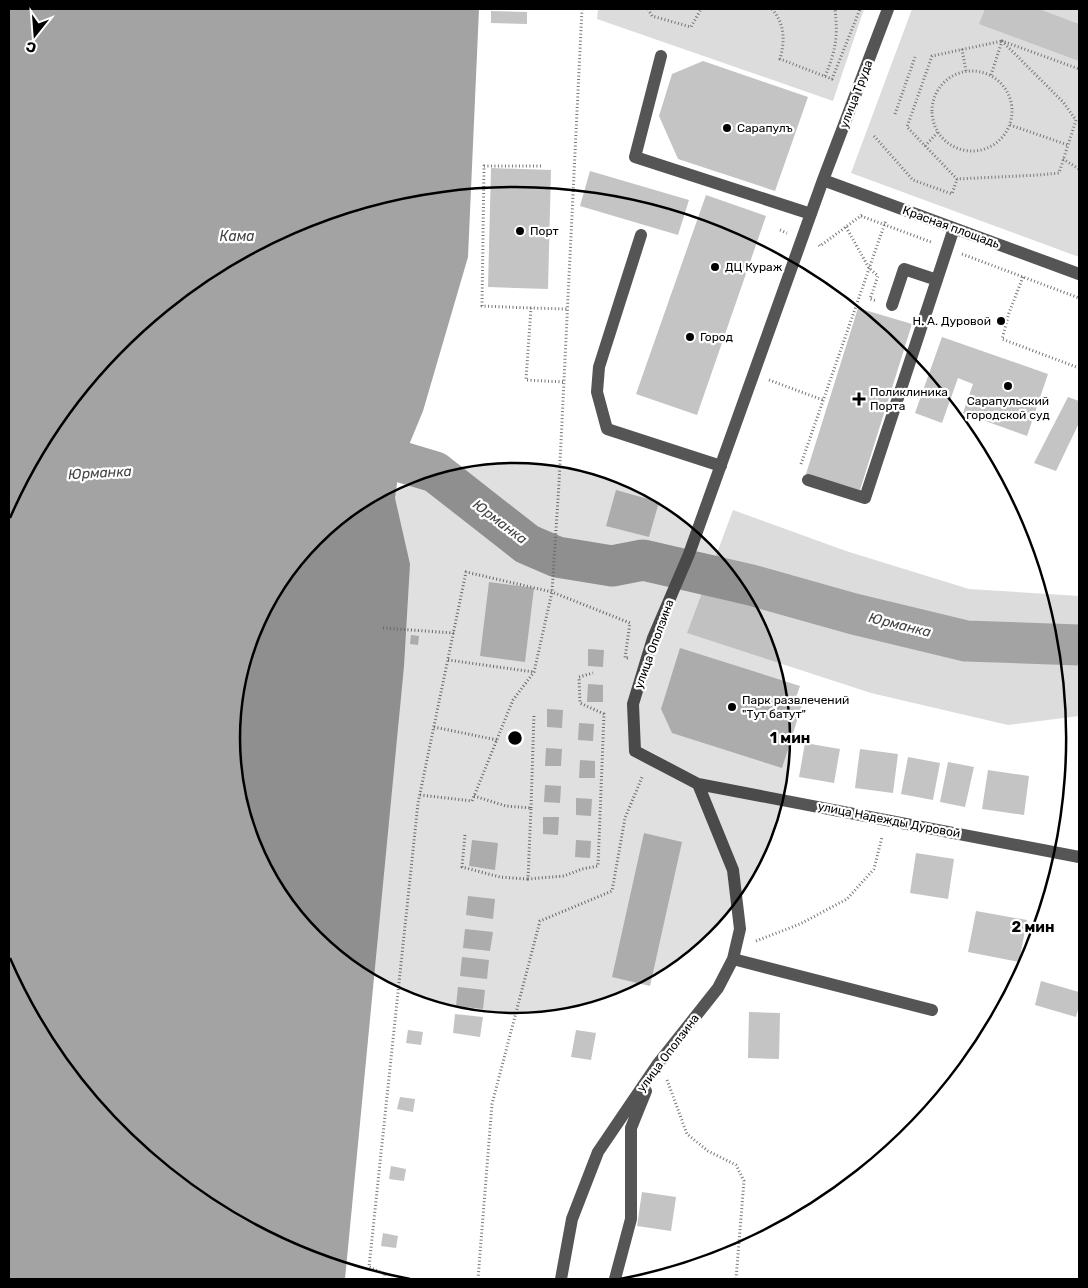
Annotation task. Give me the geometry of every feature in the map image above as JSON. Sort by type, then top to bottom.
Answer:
[{"type":"street","name":"улица Труда","points":[[823,180],[888,9]]},
{"type":"street","points":[[661,56],[635,157],[811,214]]},
{"type":"street","name":"Красная площадь","points":[[823,180],[1079,274]]},
{"type":"street","name":"улица Оползина","points":[[561,1279],[572,1219],[598,1152],[658,1063],[718,988],[734,954],[740,929],[733,870],[698,784],[635,750],[633,704],[653,638],[689,554],[823,180]]},
{"type":"street","points":[[808,480],[865,498],[954,228]]},
{"type":"street","points":[[641,235],[599,367],[597,392],[606,429],[721,466]]},
{"type":"street","points":[[892,305],[904,269],[937,280]]},
{"type":"street","name":"улица Надежды Дуровой","points":[[698,784],[1079,857]]},
{"type":"street","points":[[734,954],[932,1010]]},
{"type":"street","points":[[615,1279],[631,1219],[631,1128],[658,1063]]},
{"type":"path","points":[[420,794],[472,801],[513,700],[534,672],[552,592],[582,9]]},
{"type":"path","points":[[648,9],[652,16],[690,27],[701,9]]},
{"type":"path","points":[[652,16],[654,9]]},
{"type":"path","points":[[774,9],[783,34],[783,47],[780,59],[832,79],[860,9]]},
{"type":"path","points":[[825,76],[834,55],[837,32],[835,9]]},
{"type":"path","points":[[991,75],[1002,41]]},
{"type":"path","points":[[1002,41],[1063,102],[1076,120],[1059,173],[1039,176],[957,179],[907,126],[932,56],[1002,41],[1079,69]]},
{"type":"path","points":[[962,49],[966,71]]},
{"type":"path","points":[[895,114],[915,57]]},
{"type":"path","points":[[966,71],[980,71],[991,75],[1004,86],[1011,98],[1013,112],[1010,125],[1004,136],[994,145],[982,150],[970,151],[958,148],[947,142],[938,132],[933,121],[935,96],[942,84],[953,76],[966,71]]},
{"type":"path","points":[[1010,125],[1068,145]]},
{"type":"path","points":[[1073,129],[1079,129]]},
{"type":"path","points":[[925,146],[938,132]]},
{"type":"path","points":[[874,136],[913,180],[952,194],[957,179]]},
{"type":"path","points":[[1063,159],[1079,169]]},
{"type":"path","points":[[542,166],[484,166],[482,306],[567,309]]},
{"type":"path","points":[[780,230],[820,246],[861,216],[886,203]]},
{"type":"path","points":[[799,470],[885,224],[886,203]]},
{"type":"path","points":[[861,216],[1079,298]]},
{"type":"path","points":[[846,227],[869,268],[878,276],[870,299]]},
{"type":"path","points":[[1023,277],[1009,313],[1002,339],[1079,368]]},
{"type":"path","points":[[530,308],[526,380],[563,382]]},
{"type":"path","points":[[754,375],[823,400]]},
{"type":"path","points":[[384,1279],[385,1274],[369,1267],[420,794],[466,572],[552,592],[630,623],[625,658]]},
{"type":"path","points":[[384,628],[454,633]]},
{"type":"path","points":[[448,660],[534,672]]},
{"type":"path","points":[[465,834],[462,867],[500,876],[528,879],[564,876],[598,866],[604,714],[580,703],[579,676],[593,673]]},
{"type":"path","points":[[528,879],[534,714]]},
{"type":"path","points":[[434,727],[497,740]]},
{"type":"path","points":[[478,1279],[492,1104],[540,920],[612,891],[624,818],[650,759]]},
{"type":"path","points":[[474,796],[506,806],[531,808]]},
{"type":"path","points":[[734,954],[800,924],[847,899],[874,869],[886,819]]},
{"type":"path","points":[[658,1063],[687,1134],[708,1151],[736,1165],[744,1181],[736,1279]]},
{"type":"shaded area","points":[[598,9],[864,9],[833,101],[597,19]]},
{"type":"shaded area","points":[[912,9],[1079,9],[1079,257],[851,173]]},
{"type":"shaded area","points":[[733,510],[846,551],[969,589],[1079,596],[1079,716],[1008,725],[871,693],[687,633]]},
{"type":"water","name":"Кама","points":[[9,9],[479,9],[468,257],[423,411],[399,469],[395,498],[410,564],[404,666],[345,1279],[9,1279]]},
{"type":"building","points":[[985,9],[1039,9],[1079,24],[1079,61],[979,24]]},
{"type":"building","points":[[491,11],[527,12],[527,24],[491,23]]},
{"type":"building","points":[[703,61],[808,97],[775,191],[678,159],[659,116],[672,74]]},
{"type":"building","points":[[491,168],[551,170],[548,289],[488,287]]},
{"type":"building","points":[[590,171],[689,200],[678,235],[580,206]]},
{"type":"building","name":"ДЦ Кураж","points":[[706,195],[766,216],[697,415],[636,394]]},
{"type":"building","name":"Поликлиника Порта","points":[[858,308],[912,324],[860,490],[806,474]]},
{"type":"building","name":"Сарапульский городской суд","points":[[942,337],[1048,374],[1027,436],[963,413],[973,384],[958,378],[942,423],[915,413]]},
{"type":"building","points":[[1068,397],[1079,401],[1079,423],[1056,471],[1034,463]]},
{"type":"building","points":[[616,490],[659,502],[649,537],[606,526]]},
{"type":"building","points":[[489,582],[534,588],[525,662],[480,656]]},
{"type":"building","points":[[411,635],[419,636],[418,645],[410,644]]},
{"type":"building","name":"Парк развлечений \"Тут батут\"","points":[[680,648],[800,686],[794,703],[802,705],[782,768],[672,733],[661,709]]},
{"type":"building","points":[[588,649],[604,650],[603,667],[588,666]]},
{"type":"building","points":[[588,684],[603,685],[603,702],[587,702]]},
{"type":"building","points":[[547,709],[563,710],[562,728],[547,727]]},
{"type":"building","points":[[579,723],[594,724],[593,741],[578,740]]},
{"type":"building","points":[[805,743],[840,749],[834,783],[799,777]]},
{"type":"building","points":[[546,748],[562,749],[561,766],[545,766]]},
{"type":"building","points":[[860,749],[898,754],[893,793],[855,788]]},
{"type":"building","points":[[908,757],[940,763],[933,800],[901,794]]},
{"type":"building","points":[[580,760],[595,761],[595,778],[579,778]]},
{"type":"building","points":[[948,762],[974,767],[965,807],[940,802]]},
{"type":"building","points":[[988,770],[1029,776],[1024,815],[982,809]]},
{"type":"building","points":[[545,785],[561,786],[560,803],[544,802]]},
{"type":"building","points":[[576,798],[592,799],[591,816],[576,815]]},
{"type":"building","points":[[543,817],[559,817],[558,835],[543,834]]},
{"type":"building","points":[[644,833],[682,842],[650,986],[612,977]]},
{"type":"building","points":[[472,840],[498,843],[495,870],[469,866]]},
{"type":"building","points":[[576,840],[591,841],[590,858],[575,857]]},
{"type":"building","points":[[916,853],[954,859],[948,899],[910,893]]},
{"type":"building","points":[[468,896],[495,899],[493,919],[466,915]]},
{"type":"building","points":[[976,911],[1027,920],[1019,962],[968,952]]},
{"type":"building","points":[[465,929],[493,932],[490,951],[463,948]]},
{"type":"building","points":[[462,957],[489,960],[487,979],[460,976]]},
{"type":"building","points":[[1041,981],[1079,992],[1079,1006],[1076,1017],[1035,1005]]},
{"type":"building","points":[[458,987],[485,990],[483,1009],[456,1006]]},
{"type":"building","points":[[749,1012],[780,1013],[779,1059],[748,1058]]},
{"type":"building","points":[[455,1014],[483,1017],[480,1037],[453,1033]]},
{"type":"building","points":[[408,1030],[423,1032],[421,1045],[406,1043]]},
{"type":"building","points":[[576,1030],[596,1033],[591,1060],[571,1057]]},
{"type":"building","points":[[400,1097],[415,1099],[413,1112],[397,1109]]},
{"type":"building","points":[[391,1166],[406,1169],[404,1181],[389,1179]]},
{"type":"building","points":[[642,1192],[676,1197],[671,1231],[637,1226]]},
{"type":"building","points":[[383,1233],[398,1236],[396,1248],[381,1246]]},
{"type":"waterway","name":"Юрманка","points":[[345,460],[388,458],[435,472],[527,544],[557,557],[612,566],[643,560],[751,585],[854,614],[966,641],[1079,645]]},
{"type":"place","name":"Сарапулъ","points":[[727,128]]},
{"type":"place","name":"Порт","points":[[520,231]]},
{"type":"place","name":"ДЦ Кураж","points":[[715,267]]},
{"type":"place","name":"Н. А. Дуровой","points":[[1001,321]]},
{"type":"place","name":"Город","points":[[690,337]]},
{"type":"place","name":"Сарапульский городской суд","points":[[1008,386]]},
{"type":"place","name":"Поликлиника Порта","points":[[859,399]]},
{"type":"place","name":"Парк развлечений \"Тут батут\"","points":[[732,707]]}]
